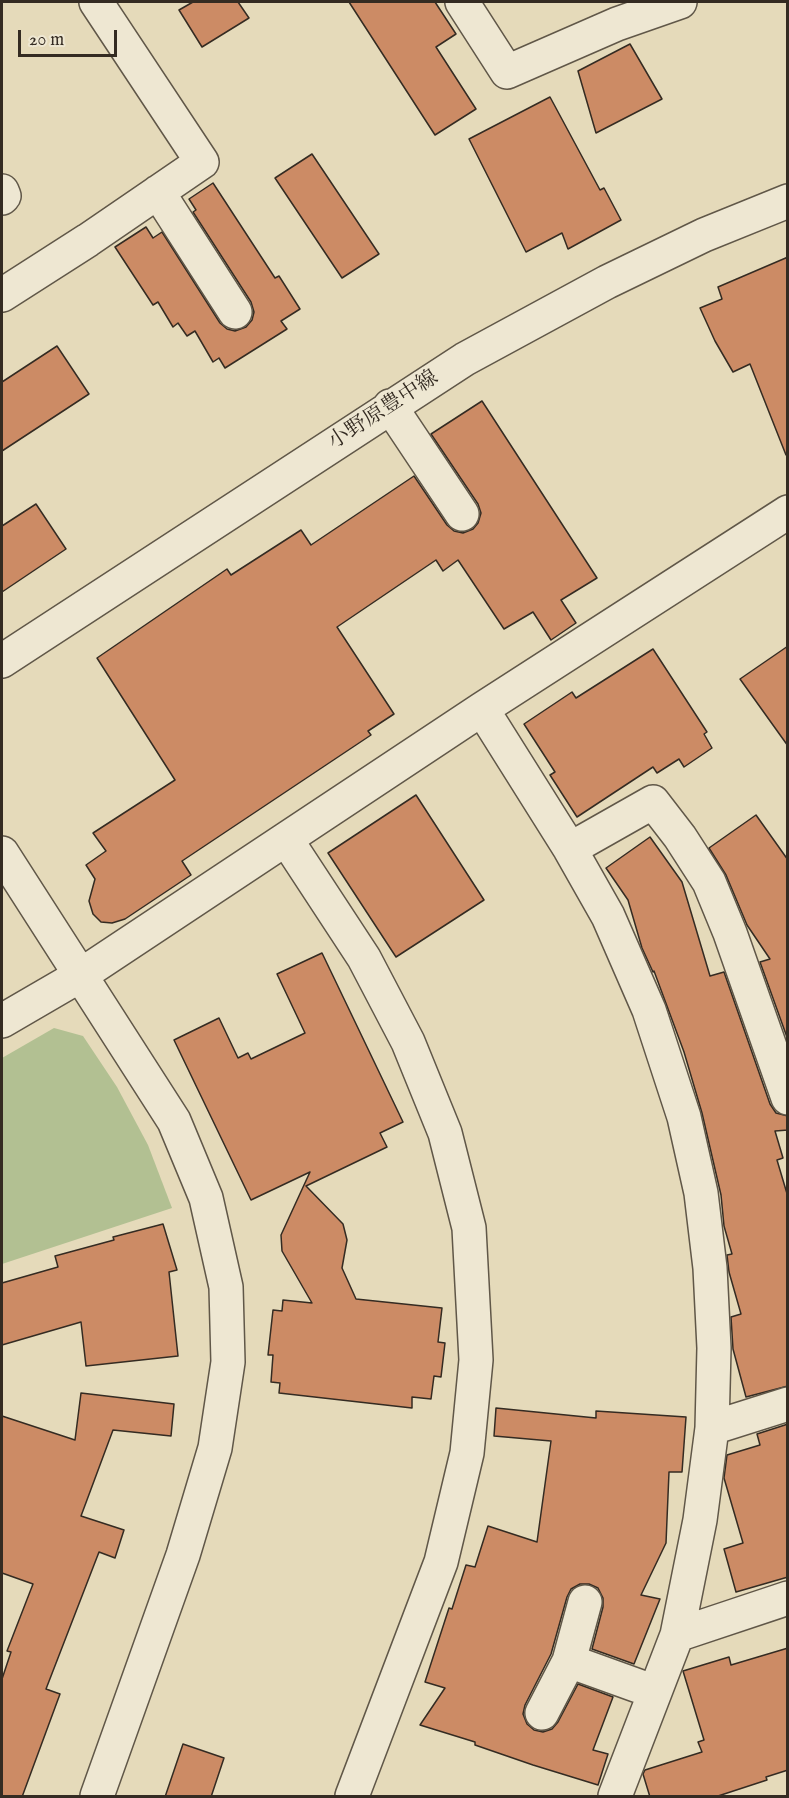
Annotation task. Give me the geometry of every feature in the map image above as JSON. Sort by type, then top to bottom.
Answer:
[{"type":"street","points":[[2,296],[202,162],[96,2]]},
{"type":"street","points":[[462,2],[507,72],[616,24],[680,2]]},
{"type":"street","points":[[2,191],[4,196],[2,198]]},
{"type":"street","points":[[158,192],[235,312]]},
{"type":"street","name":"小野原豊中線","points":[[2,661],[465,359],[607,282],[704,235],[788,201]]},
{"type":"street","points":[[390,406],[462,514]]},
{"type":"street","points":[[2,1021],[81,975],[482,709],[788,512]]},
{"type":"street","points":[[482,709],[570,849],[608,916],[649,1010],[684,1117],[701,1193],[710,1268],[714,1348],[712,1428],[700,1520],[677,1635],[615,1797]]},
{"type":"street","points":[[570,849],[653,802],[680,837],[709,882],[730,933],[788,1098]]},
{"type":"street","points":[[286,839],[364,958],[408,1042],[445,1133],[469,1228],[476,1360],[467,1453],[441,1562],[352,1797]]},
{"type":"street","points":[[2,853],[174,1121],[206,1198],[226,1287],[228,1362],[216,1448],[183,1555],[97,1797]]},
{"type":"street","points":[[712,1428],[788,1404]]},
{"type":"street","points":[[677,1635],[788,1598]]},
{"type":"street","points":[[542,1713],[569,1661],[585,1602]]},
{"type":"street","points":[[569,1661],[655,1692]]},
{"type":"green space","points":[[54,1028],[83,1036],[117,1087],[148,1145],[172,1208],[2,1264],[2,1058]]},
{"type":"building","points":[[193,2],[238,2],[249,18],[202,47],[179,10]]},
{"type":"building","points":[[349,2],[435,2],[456,34],[436,47],[476,109],[435,135]]},
{"type":"building","points":[[630,44],[662,99],[596,133],[578,71]]},
{"type":"building","points":[[550,97],[600,190],[604,188],[621,220],[568,249],[562,233],[526,252],[469,139]]},
{"type":"building","points":[[312,154],[379,254],[342,278],[275,178]]},
{"type":"building","points":[[213,183],[275,278],[279,276],[300,309],[281,321],[287,329],[225,368],[219,358],[213,362],[195,331],[187,336],[178,323],[173,327],[158,302],[153,305],[115,247],[146,227],[153,238],[162,232],[220,323],[227,329],[235,331],[246,327],[252,320],[254,312],[251,302],[193,212],[196,210],[189,199]]},
{"type":"building","points":[[788,257],[788,455],[786,455],[750,364],[733,372],[700,308],[722,299],[718,287]]},
{"type":"building","points":[[57,346],[89,394],[2,451],[2,382]]},
{"type":"building","points":[[482,401],[597,578],[561,600],[576,623],[551,640],[533,612],[504,629],[458,560],[443,571],[436,560],[337,627],[394,714],[368,731],[371,735],[182,861],[191,875],[125,919],[112,923],[101,922],[93,914],[89,901],[95,879],[86,865],[106,851],[93,833],[175,780],[97,658],[227,569],[231,575],[301,530],[311,545],[414,476],[447,525],[454,531],[463,533],[473,529],[481,513],[478,504],[431,434]]},
{"type":"building","points":[[36,504],[66,549],[2,592],[2,526]]},
{"type":"building","points":[[788,646],[788,746],[740,679]]},
{"type":"building","points":[[653,649],[707,732],[704,734],[712,748],[684,767],[679,759],[657,773],[653,767],[577,817],[550,775],[555,772],[524,724],[572,692],[576,698]]},
{"type":"building","points":[[416,795],[484,900],[396,957],[328,853]]},
{"type":"building","points":[[756,815],[788,860],[788,1040],[760,962],[770,959],[747,925],[726,875],[709,848]]},
{"type":"building","points":[[650,837],[682,882],[710,976],[724,972],[770,1104],[776,1113],[788,1116],[788,1130],[775,1131],[783,1158],[777,1160],[788,1197],[788,1386],[746,1397],[733,1349],[731,1317],[741,1314],[729,1272],[727,1255],[732,1254],[724,1226],[721,1195],[702,1113],[684,1052],[654,971],[642,948],[628,900],[606,868]]},
{"type":"building","points":[[322,953],[403,1122],[380,1133],[387,1147],[306,1186],[343,1224],[347,1240],[342,1268],[356,1299],[442,1308],[438,1342],[445,1343],[441,1377],[434,1376],[431,1399],[412,1397],[412,1408],[279,1393],[280,1383],[271,1382],[273,1355],[268,1355],[273,1310],[282,1311],[283,1300],[312,1303],[282,1251],[281,1235],[310,1172],[251,1200],[174,1040],[219,1018],[238,1058],[248,1053],[251,1059],[305,1033],[277,974]]},
{"type":"building","points":[[163,1224],[177,1270],[169,1272],[178,1356],[86,1366],[81,1322],[2,1345],[2,1283],[58,1267],[55,1256]]},
{"type":"building","points":[[81,1393],[174,1404],[171,1436],[113,1430],[81,1516],[124,1530],[115,1558],[99,1552],[46,1689],[60,1694],[22,1797],[2,1797],[2,1679],[11,1652],[7,1651],[33,1584],[2,1573],[2,1416],[75,1440]]},
{"type":"building","points":[[496,1408],[596,1418],[596,1411],[686,1417],[682,1472],[669,1472],[666,1543],[641,1595],[660,1599],[634,1664],[592,1649],[603,1607],[603,1598],[598,1588],[589,1584],[580,1584],[571,1589],[567,1597],[551,1654],[525,1705],[523,1714],[527,1724],[534,1730],[543,1732],[552,1729],[558,1722],[578,1684],[613,1697],[593,1750],[608,1754],[598,1785],[533,1765],[475,1745],[475,1742],[420,1725],[445,1688],[425,1682],[449,1608],[452,1609],[466,1565],[475,1567],[488,1526],[537,1542],[551,1441],[494,1436]]},
{"type":"building","points":[[788,1424],[788,1577],[736,1592],[724,1549],[743,1543],[724,1478],[727,1455],[760,1445],[757,1434]]},
{"type":"building","points":[[788,1648],[788,1770],[766,1777],[767,1780],[715,1797],[650,1797],[643,1774],[645,1770],[702,1752],[698,1742],[704,1740],[683,1671],[729,1657],[731,1665]]},
{"type":"building","points":[[183,1744],[224,1758],[211,1797],[165,1797]]}]
